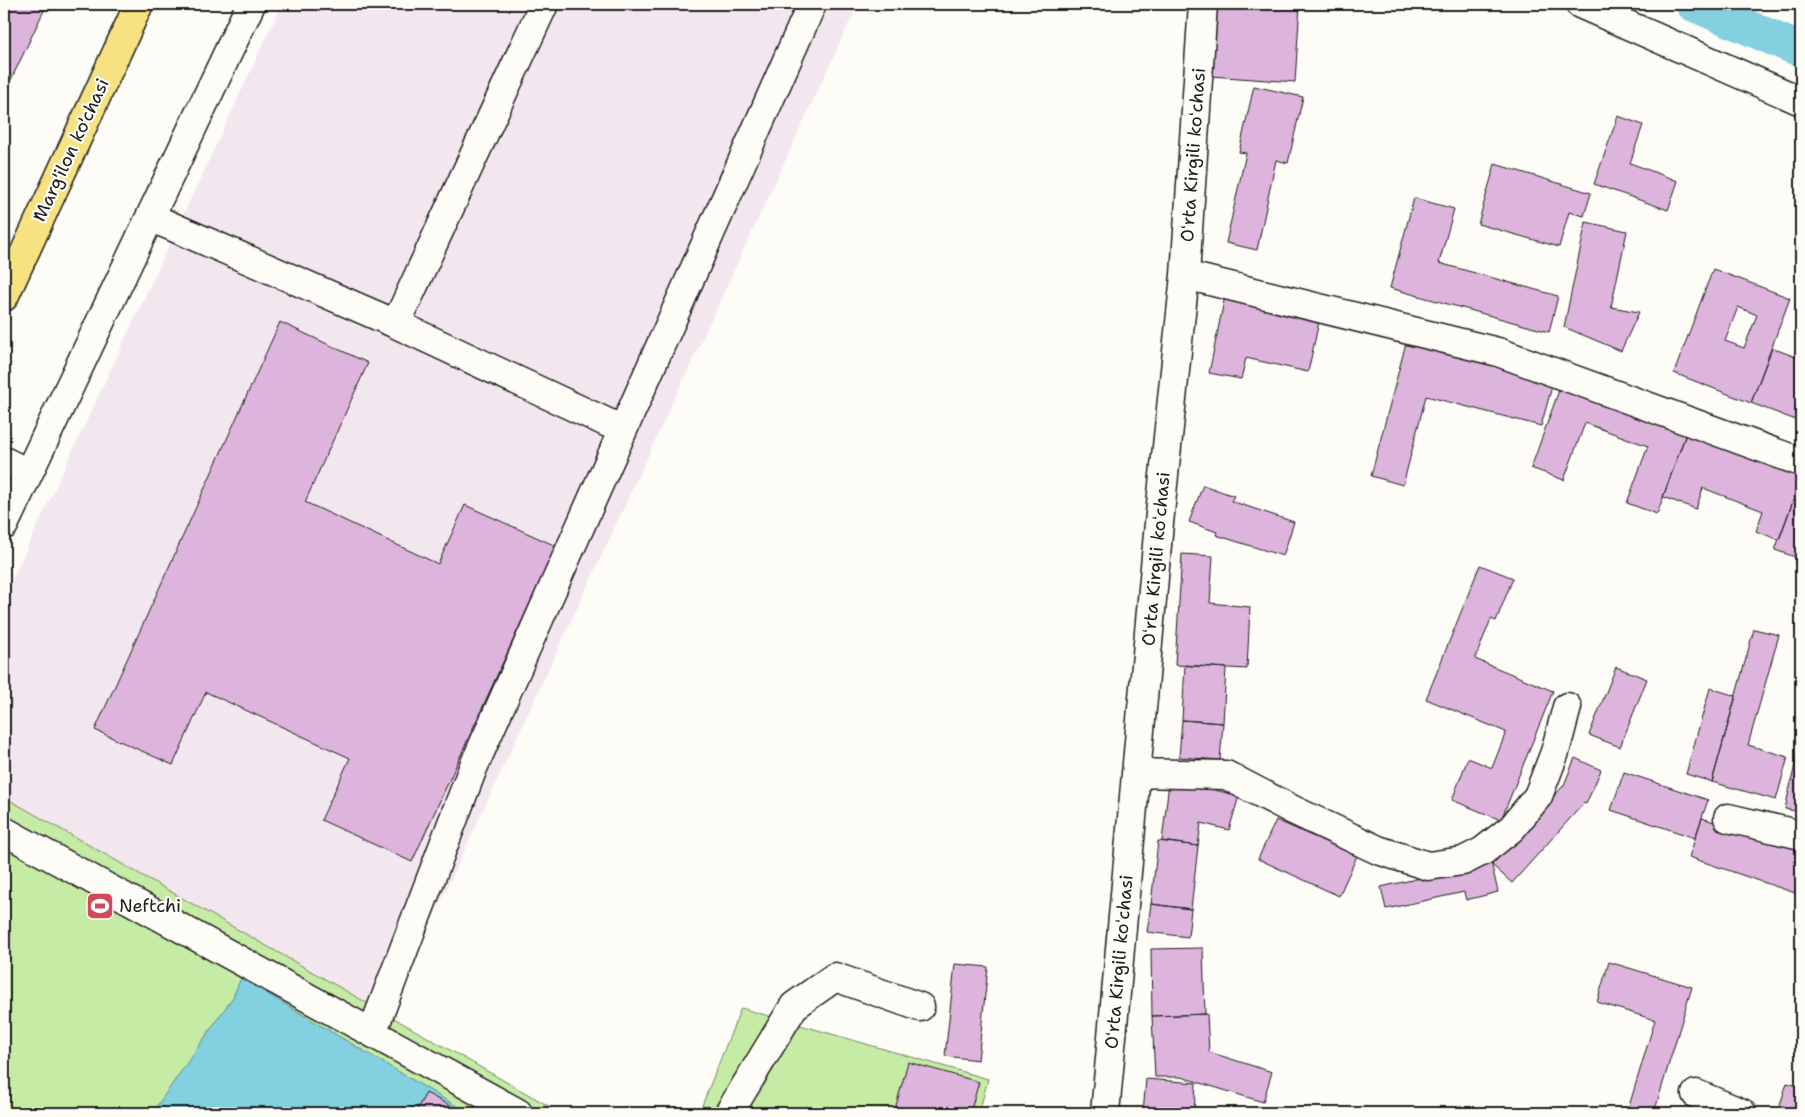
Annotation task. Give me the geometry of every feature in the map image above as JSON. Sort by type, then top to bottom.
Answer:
[{"type":"main road","name":"Marg'ilon ko'chasi","points":[[4,297],[138,4]]},
{"type":"street","points":[[4,525],[251,4]]},
{"type":"street","points":[[396,324],[544,4]]},
{"type":"street","points":[[372,1033],[474,768],[812,4]]},
{"type":"street","name":"Oʻrta Kirgili koʻchasi","points":[[1105,1113],[1158,532],[1185,276],[1203,4]]},
{"type":"street","points":[[1580,4],[1801,101]]},
{"type":"street","points":[[150,217],[396,324],[623,430]]},
{"type":"street","points":[[1185,276],[1498,352],[1801,462]]},
{"type":"street","points":[[4,461],[28,473]]},
{"type":"street","points":[[1136,773],[1226,775],[1293,810],[1378,850],[1428,866],[1463,861],[1482,851],[1512,828],[1538,796],[1556,752],[1567,707]]},
{"type":"street","points":[[1728,818],[1801,835]]},
{"type":"street","points":[[4,831],[518,1113]]},
{"type":"street","points":[[729,1113],[794,1006],[835,977],[920,1007]]},
{"type":"street","points":[[1696,1094],[1742,1113]]},
{"type":"shaded area","points":[[282,4],[858,4],[388,1015],[4,797],[4,597]]},
{"type":"green space","name":"Neftchi","points":[[4,797],[561,1113],[4,1113]]},
{"type":"green space","points":[[741,1008],[988,1079],[979,1113],[699,1113]]},
{"type":"water","points":[[241,978],[468,1113],[152,1113],[233,997]]},
{"type":"building","points":[[4,4],[47,4],[9,84],[4,81]]},
{"type":"building","points":[[1216,4],[1300,4],[1295,82],[1211,76]]},
{"type":"building","points":[[1254,86],[1303,97],[1288,163],[1276,160],[1257,250],[1226,243],[1246,153],[1239,152]]},
{"type":"building","points":[[1618,116],[1643,125],[1630,163],[1678,181],[1668,210],[1594,184]]},
{"type":"building","points":[[1495,164],[1591,193],[1584,216],[1569,212],[1559,247],[1478,224]]},
{"type":"building","points":[[1414,198],[1454,209],[1439,263],[1558,296],[1549,332],[1390,288]]},
{"type":"building","points":[[1586,222],[1627,231],[1611,307],[1639,312],[1621,351],[1564,327]]},
{"type":"building","points":[[1713,269],[1790,298],[1751,403],[1674,373]],"holes":[[[1738,307],[1757,315],[1744,348],[1725,341]]]},
{"type":"building","points":[[1225,296],[1320,317],[1308,372],[1246,358],[1241,379],[1209,373]]},
{"type":"building","points":[[280,322],[368,363],[305,502],[438,564],[465,505],[556,546],[412,862],[321,820],[350,758],[206,692],[173,765],[95,730]]},
{"type":"building","points":[[1407,339],[1554,379],[1541,426],[1426,396],[1403,485],[1371,476]]},
{"type":"building","points":[[1772,348],[1801,359],[1801,422],[1751,403]]},
{"type":"building","points":[[1562,382],[1688,428],[1657,514],[1627,503],[1648,446],[1585,423],[1564,480],[1531,468]]},
{"type":"building","points":[[1688,428],[1801,470],[1801,479],[1779,540],[1756,531],[1763,511],[1703,488],[1696,509],[1663,497]]},
{"type":"building","points":[[1801,479],[1801,559],[1775,550]]},
{"type":"building","points":[[1203,485],[1234,496],[1231,501],[1294,522],[1283,556],[1216,535],[1217,532],[1189,522]]},
{"type":"building","points":[[1182,554],[1213,556],[1210,603],[1250,607],[1247,669],[1175,665]]},
{"type":"building","points":[[1480,565],[1513,578],[1496,621],[1491,619],[1475,659],[1553,691],[1501,820],[1452,800],[1468,758],[1492,768],[1506,732],[1426,699]]},
{"type":"building","points":[[1754,629],[1779,635],[1748,745],[1788,757],[1776,800],[1712,782]]},
{"type":"building","points":[[1185,665],[1226,668],[1223,723],[1182,720]]},
{"type":"building","points":[[1616,667],[1647,679],[1620,747],[1589,735]]},
{"type":"building","points":[[1710,688],[1736,696],[1712,782],[1686,774]]},
{"type":"building","points":[[1182,720],[1223,723],[1220,760],[1179,757]]},
{"type":"building","points":[[1801,738],[1801,812],[1785,809]]},
{"type":"building","points":[[1575,758],[1601,770],[1586,804],[1584,803],[1512,883],[1492,865],[1564,785]]},
{"type":"building","points":[[1624,772],[1708,800],[1695,838],[1611,810]]},
{"type":"building","points":[[1169,783],[1203,787],[1239,796],[1229,830],[1201,823],[1198,846],[1162,841]]},
{"type":"building","points":[[1702,818],[1801,851],[1801,895],[1689,857]]},
{"type":"building","points":[[1276,820],[1357,856],[1339,896],[1258,859]]},
{"type":"building","points":[[1158,841],[1198,846],[1191,909],[1151,904]]},
{"type":"building","points":[[1491,862],[1498,892],[1466,900],[1464,892],[1386,909],[1381,887]]},
{"type":"building","points":[[1151,904],[1191,909],[1188,937],[1147,932]]},
{"type":"building","points":[[1203,948],[1205,1014],[1152,1016],[1151,949]]},
{"type":"building","points":[[1609,962],[1692,987],[1654,1113],[1627,1113],[1655,1020],[1597,1002]]},
{"type":"building","points":[[955,964],[988,967],[978,1060],[945,1056]]},
{"type":"building","points":[[1207,1014],[1209,1052],[1272,1072],[1263,1102],[1181,1077],[1155,1077],[1152,1016]]},
{"type":"building","points":[[908,1062],[979,1082],[970,1113],[894,1113]]},
{"type":"building","points":[[1146,1079],[1196,1083],[1194,1113],[1143,1113]]},
{"type":"building","points":[[1787,1083],[1801,1087],[1801,1113],[1780,1105]]},
{"type":"building","points":[[426,1093],[464,1113],[415,1113]]},
{"type":"waterway","points":[[1693,4],[1801,50]]},
{"type":"place","name":"Neftchi","points":[[100,906]]}]
